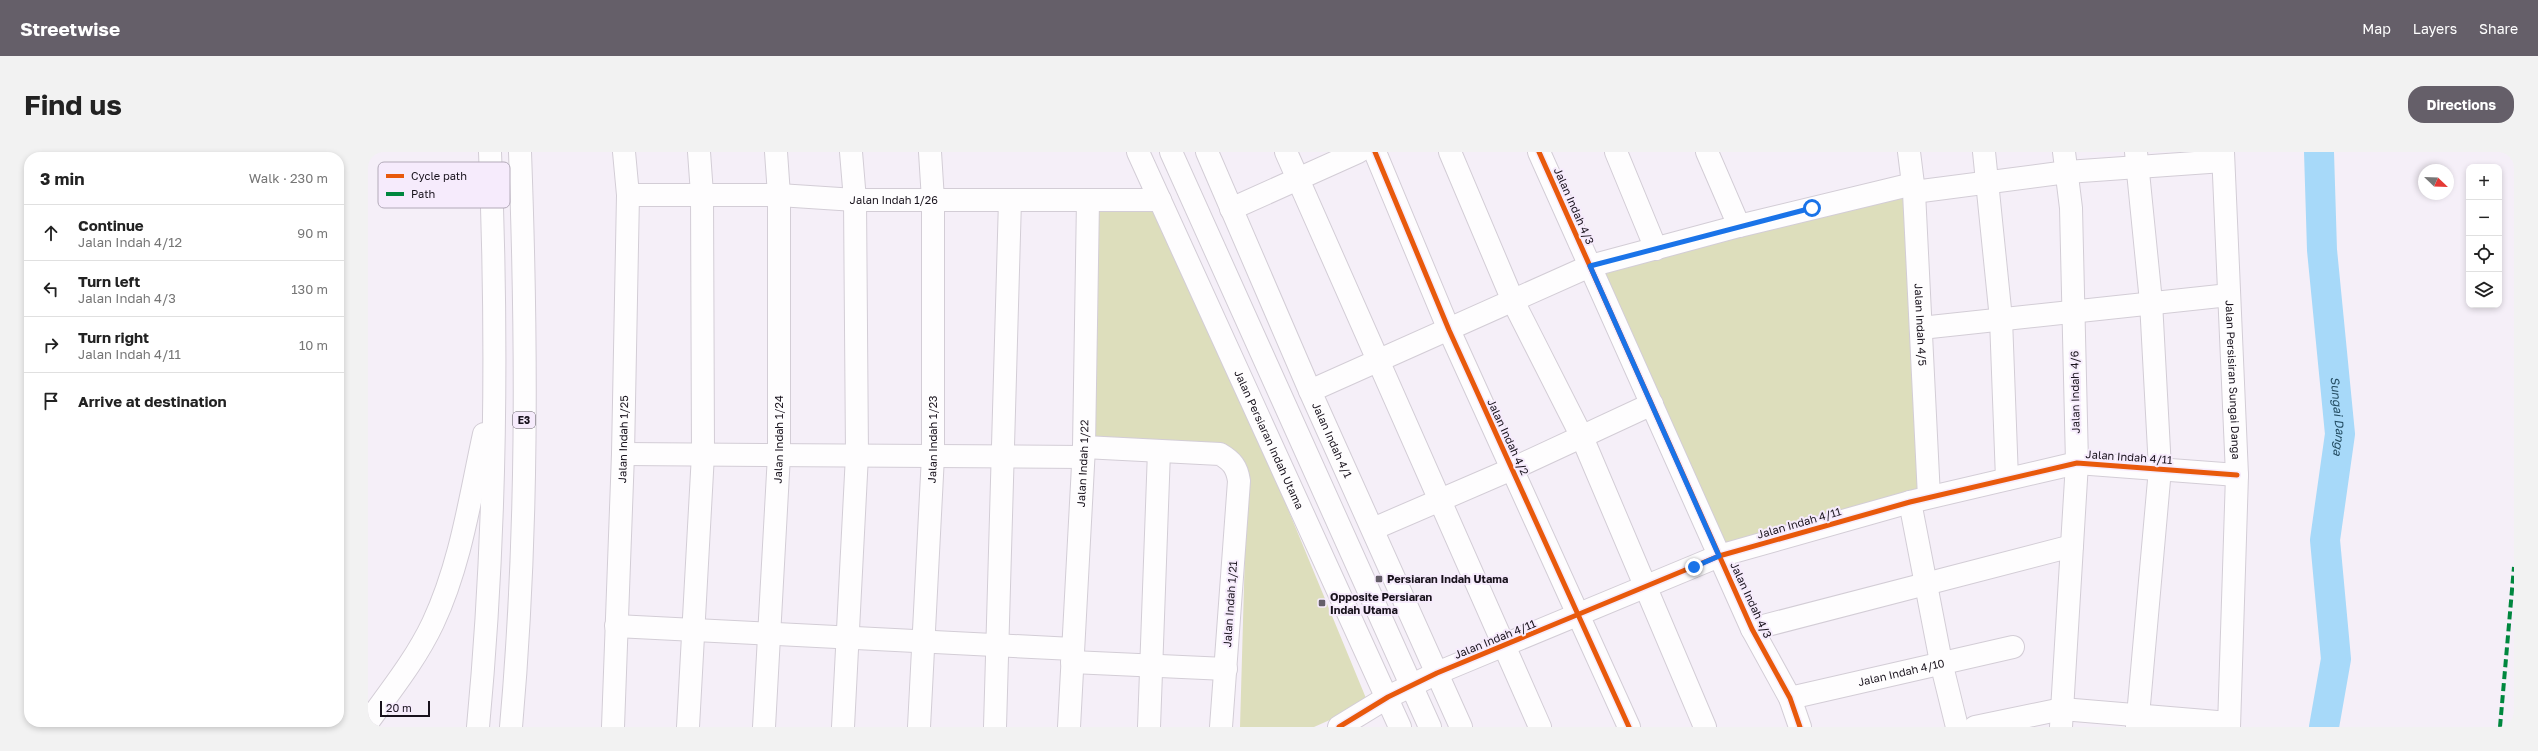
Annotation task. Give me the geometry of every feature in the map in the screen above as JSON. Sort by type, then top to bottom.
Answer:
[{"type":"main road","points":[[490,152],[490,162]]},
{"type":"main road","name":"E3","points":[[511,727],[519,589],[525,406],[520,152]]},
{"type":"main road","name":"Jalan Indah 1/25","points":[[614,727],[616,626],[623,454],[628,195],[624,152]]},
{"type":"main road","points":[[688,727],[703,454],[702,194],[699,152]]},
{"type":"main road","name":"Jalan Indah 1/24","points":[[764,727],[779,455],[779,195],[776,152]]},
{"type":"main road","points":[[843,727],[857,455],[855,200],[851,152]]},
{"type":"main road","name":"Jalan Indah 1/23","points":[[919,727],[932,456],[933,200],[930,152]]},
{"type":"main road","name":"Jalan Persiaran Indah Utama","points":[[1138,152],[1388,697],[1400,727]]},
{"type":"main road","points":[[1170,152],[1430,727]]},
{"type":"main road","name":"Jalan Indah 4/1","points":[[1207,152],[1310,391],[1461,727]]},
{"type":"main road","points":[[1286,152],[1377,362],[1441,500],[1540,727]]},
{"type":"main road","points":[[1231,209],[1358,152]]},
{"type":"main road","name":"Jalan Indah 4/2","points":[[1375,152],[1449,330],[1580,615],[1629,727]]},
{"type":"main road","points":[[1450,152],[1513,301],[1582,437],[1644,588],[1705,727]]},
{"type":"main road","name":"Jalan Indah 4/3","points":[[1539,152],[1752,629],[1790,698],[1800,727]]},
{"type":"main road","points":[[1616,152],[1656,249]]},
{"type":"main road","points":[[1707,152],[1739,226]]},
{"type":"main road","name":"Jalan Indah 4/5","points":[[1909,152],[1914,188],[1921,328],[1920,499],[1925,584],[1941,662],[1957,727]]},
{"type":"main road","points":[[1984,152],[2001,319],[2007,479]]},
{"type":"main road","points":[[1310,391],[1590,266],[1739,226],[1914,188],[1986,183],[2066,162],[2223,156]]},
{"type":"main road","name":"Jalan Persisiran Sungai Danga","points":[[2223,156],[2238,475],[2229,725]]},
{"type":"main road","points":[[2137,160],[2151,302],[2160,469],[2138,721]]},
{"type":"main road","name":"Jalan Indah 4/6","points":[[2061,718],[2076,463],[2071,208],[2066,162]]},
{"type":"main road","name":"Jalan Indah 1/26","points":[[628,195],[779,195],[855,200],[1160,200]]},
{"type":"main road","points":[[995,727],[1010,200]]},
{"type":"main road","name":"Jalan Indah 1/22","points":[[1069,727],[1083,452],[1088,200]]},
{"type":"main road","points":[[478,727],[489,573],[494,390],[494,247],[492,208]]},
{"type":"main road","points":[[1921,328],[2073,310],[2229,295]]},
{"type":"main road","points":[[368,722],[410,663],[432,624],[450,580],[464,530],[494,390]]},
{"type":"main road","points":[[1373,529],[1512,469],[1652,404]]},
{"type":"main road","points":[[623,454],[1002,456],[1083,452],[1160,451],[1150,665],[1149,727]]},
{"type":"main road","name":"Jalan Indah 1/21","points":[[1160,451],[1220,454],[1232,461],[1238,471],[1239,481],[1221,727]]},
{"type":"main road","name":"Jalan Indah 4/11","points":[[1339,727],[1388,697],[1437,673],[1580,615],[1719,556],[1920,499],[2076,463],[2238,475]]},
{"type":"main road","points":[[1752,629],[2072,546]]},
{"type":"main road","points":[[616,626],[997,645],[1150,665],[1226,669]]},
{"type":"main road","name":"Jalan Indah 4/10","points":[[1790,698],[1941,662],[2013,647]]},
{"type":"main road","points":[[1975,727],[2061,718],[2229,725]]},
{"type":"green space","points":[[1909,190],[1921,493],[1722,550],[1604,274]]},
{"type":"green space","points":[[1094,204],[1157,204],[1271,468],[1368,703],[1314,727],[1240,727],[1247,481],[1242,462],[1090,440]]},
{"type":"waterway","name":"Sungai Danga","points":[[2319,152],[2322,250],[2340,434],[2325,540],[2336,659],[2324,727]]},
{"type":"marked path","points":[[2500,727],[2514,567]]},
{"type":"cycle path","points":[[1375,152],[1449,330],[1629,727]]},
{"type":"cycle path","points":[[1539,152],[1752,629],[1790,698],[1800,727]]},
{"type":"cycle path","points":[[1339,727],[1388,697],[1437,673],[1719,556],[1910,502],[2077,463],[2237,475]]},
{"type":"place","name":"Persiaran Indah Utama","points":[[1379,579]]},
{"type":"place","name":"Opposite Persiaran Indah Utama","points":[[1322,603]]},
{"type":"route","points":[[1694,567],[1719,556],[1590,266],[1812,208]]}]
